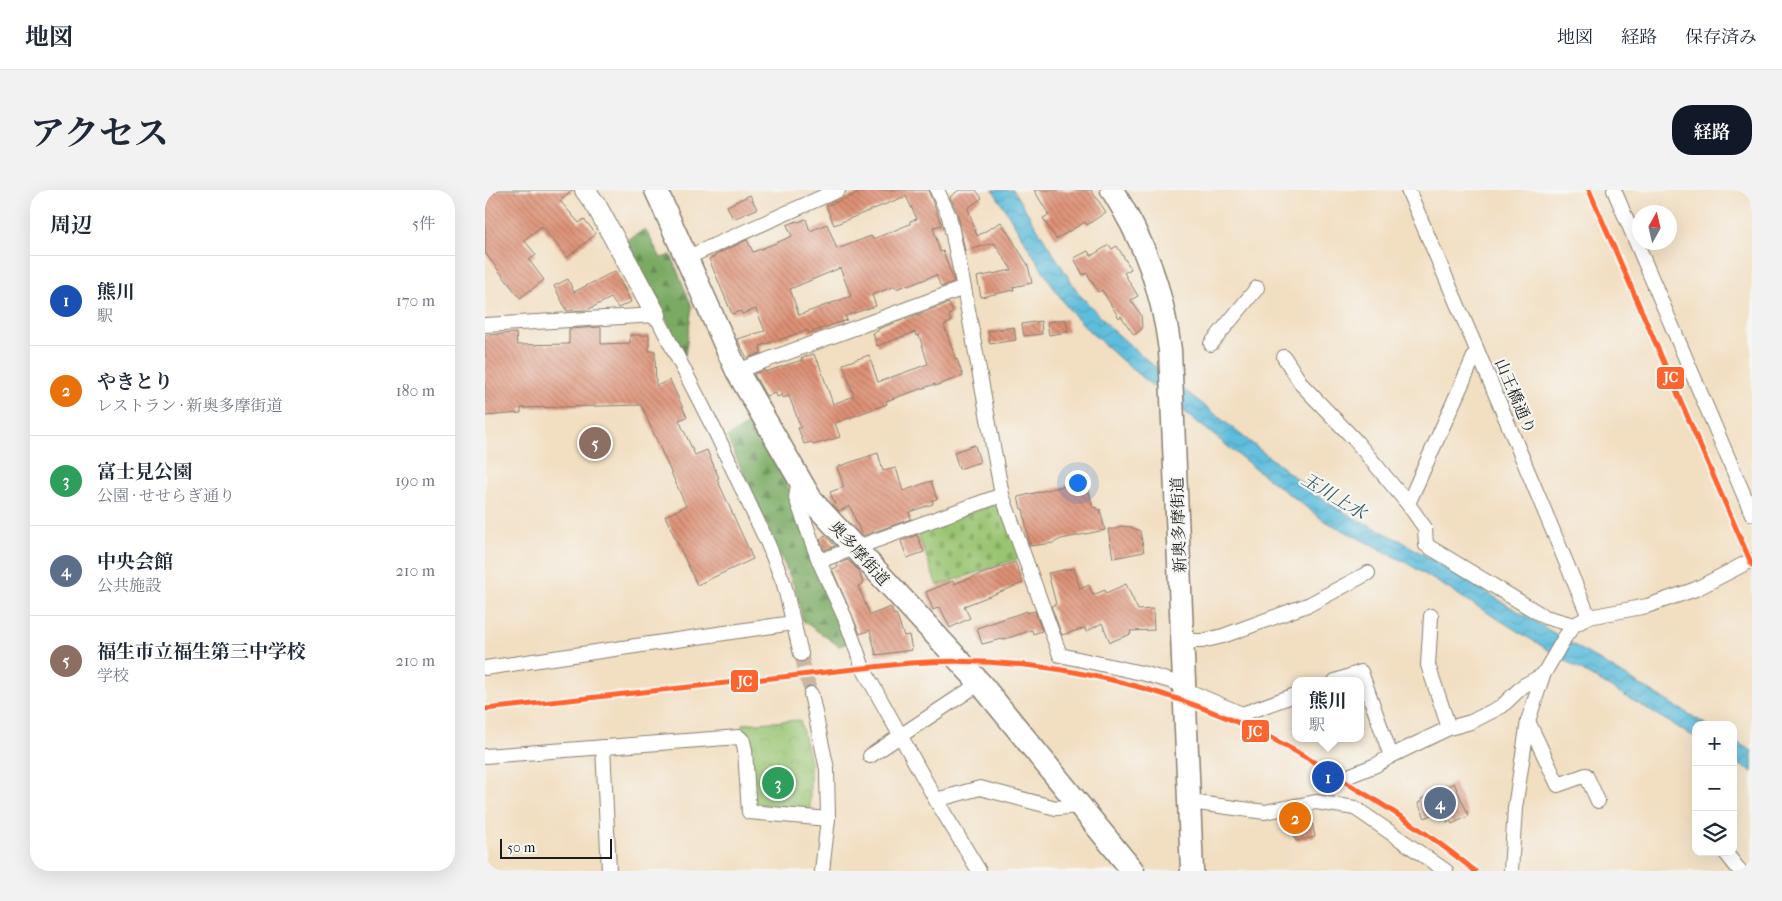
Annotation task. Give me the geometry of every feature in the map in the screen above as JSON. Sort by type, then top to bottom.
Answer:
[{"type":"main road","name":"奥多摩街道","points":[[656,190],[737,371],[812,501],[979,682],[1080,806],[1125,869]]},
{"type":"main road","name":"新奥多摩街道","points":[[1112,190],[1131,220],[1149,260],[1157,282],[1167,328],[1173,409],[1192,871]]},
{"type":"street","points":[[585,190],[596,205],[656,316],[715,431],[768,544],[784,584],[801,654]]},
{"type":"street","points":[[687,258],[839,190]]},
{"type":"street","points":[[937,190],[949,216],[965,288],[1002,495],[1060,655],[1146,674],[1184,687],[1242,714],[1292,696]]},
{"type":"street","name":"山王橋通り","points":[[1408,190],[1589,617]]},
{"type":"street","points":[[1615,190],[1752,514]]},
{"type":"street","points":[[737,371],[965,288]]},
{"type":"street","points":[[1211,344],[1257,288]]},
{"type":"street","points":[[485,325],[656,316]]},
{"type":"street","points":[[1408,504],[1477,350]]},
{"type":"street","points":[[1284,357],[1302,385],[1355,440],[1408,504],[1425,528],[1426,545],[1545,617],[1574,626]]},
{"type":"street","points":[[799,478],[796,498],[819,561],[845,618],[863,668],[936,800],[979,871]]},
{"type":"street","points":[[819,561],[1002,495]]},
{"type":"street","points":[[1511,871],[1515,808],[1529,721],[1543,675],[1565,637],[1574,626],[1589,617],[1647,606],[1696,589],[1752,560]]},
{"type":"street","points":[[1182,641],[1202,641],[1232,633],[1310,604],[1368,573]]},
{"type":"street","points":[[1431,616],[1428,665],[1449,728]]},
{"type":"street","points":[[485,668],[793,623]]},
{"type":"street","points":[[1347,677],[1361,672],[1363,677]]},
{"type":"street","points":[[1351,775],[1376,765],[1449,728],[1471,722],[1503,706],[1523,686],[1543,675]]},
{"type":"street","points":[[1364,680],[1391,756]]},
{"type":"street","points":[[870,756],[979,682]]},
{"type":"street","points":[[811,694],[827,768],[828,819],[823,871]]},
{"type":"street","points":[[1529,721],[1558,785],[1586,775],[1598,801]]},
{"type":"street","points":[[485,756],[739,737],[743,741],[745,750],[749,812],[828,819]]},
{"type":"street","points":[[603,747],[609,871]]},
{"type":"street","points":[[936,800],[980,788],[1056,808],[1080,806]]},
{"type":"street","points":[[1189,802],[1265,812],[1316,802],[1355,808],[1445,871]]},
{"type":"street","points":[[1728,856],[1740,871]]},
{"type":"green space","points":[[645,229],[661,258],[671,255],[692,307],[685,356],[626,241]]},
{"type":"green space","points":[[751,422],[780,466],[848,643],[839,646],[803,621],[796,590],[727,437]]},
{"type":"green space","points":[[993,504],[1002,508],[1023,557],[937,586],[917,531]]},
{"type":"green space","points":[[800,720],[810,762],[810,810],[748,803],[742,724]]},
{"type":"water","points":[[993,190],[1013,190],[1079,294],[1112,329],[1148,361],[1317,495],[1347,514],[1401,541],[1700,721],[1692,721],[1692,736],[1405,562],[1323,520],[1257,470],[1134,371],[1089,331],[1067,307]]},
{"type":"water","points":[[1737,742],[1752,751],[1752,772],[1737,763]]},
{"type":"building","points":[[485,190],[573,190],[560,201],[579,223],[584,219],[596,234],[567,258],[542,226],[524,240],[536,255],[529,260],[544,280],[520,298],[485,253]]},
{"type":"building","points":[[866,190],[928,190],[942,225],[933,227],[940,252],[943,251],[954,282],[941,287],[936,275],[908,286],[896,289],[895,286],[872,295],[876,306],[845,316],[847,320],[809,333],[808,330],[760,346],[761,353],[747,358],[737,339],[765,331],[756,309],[742,314],[741,311],[732,314],[709,259],[747,240],[753,252],[776,243],[792,236],[787,225],[806,219],[810,231],[827,224],[837,249],[871,236],[873,239],[910,224],[910,221],[917,219],[906,196],[834,225],[826,206]],"holes":[[[840,268],[851,296],[799,315],[790,289]]]},
{"type":"building","points":[[959,190],[976,190],[982,198],[968,208],[977,236],[1001,222],[1028,265],[1032,283],[1013,287],[1014,290],[981,297],[977,277],[1012,270],[994,243],[965,251],[958,214],[950,197]]},
{"type":"building","points":[[1034,190],[1091,190],[1106,212],[1087,225],[1085,222],[1056,239],[1043,218],[1049,215]]},
{"type":"building","points":[[750,195],[757,209],[733,219],[727,206]]},
{"type":"building","points":[[1109,245],[1112,249],[1117,246],[1131,269],[1124,273],[1138,296],[1131,300],[1141,315],[1142,329],[1134,335],[1121,316],[1119,318],[1102,290],[1098,292],[1087,273],[1083,275],[1074,258],[1088,251],[1091,256]]},
{"type":"building","points":[[615,271],[631,302],[618,308],[611,298],[587,310],[567,311],[554,286],[568,279],[574,292]]},
{"type":"building","points":[[949,303],[953,313],[949,315],[951,322],[944,325],[963,376],[886,401],[887,404],[835,423],[840,437],[813,445],[812,442],[804,444],[798,428],[801,428],[789,396],[782,398],[782,395],[777,397],[776,393],[766,396],[754,374],[802,360],[801,358],[814,354],[833,404],[854,396],[843,364],[869,355],[878,382],[928,364],[919,335],[916,336],[915,332],[877,346],[873,333],[878,331],[878,329]]},
{"type":"building","points":[[1066,319],[1068,332],[1049,335],[1047,322]]},
{"type":"building","points":[[1041,321],[1042,334],[1024,336],[1022,324]]},
{"type":"building","points":[[601,327],[601,344],[630,343],[630,335],[649,335],[649,351],[655,351],[656,386],[670,380],[687,417],[679,420],[695,455],[707,450],[719,478],[717,479],[753,559],[697,585],[665,516],[686,506],[641,405],[521,408],[521,413],[485,416],[485,335],[516,333],[517,345],[569,344],[569,329]]},
{"type":"building","points":[[1014,327],[1016,340],[990,344],[988,331]]},
{"type":"building","points":[[975,445],[980,462],[959,469],[954,452]]},
{"type":"building","points":[[878,453],[883,471],[896,468],[903,491],[931,481],[937,499],[932,500],[933,504],[909,512],[911,519],[862,536],[850,506],[839,511],[830,492],[844,487],[837,467]]},
{"type":"building","points":[[1086,479],[1093,508],[1100,509],[1105,530],[1061,539],[1053,543],[1030,546],[1023,509],[1021,509],[1018,497]]},
{"type":"building","points":[[1121,526],[1131,527],[1140,531],[1144,552],[1113,558],[1108,529],[1116,529]]},
{"type":"building","points":[[825,535],[835,546],[824,550],[820,539]]},
{"type":"building","points":[[917,535],[924,552],[907,558],[901,541]]},
{"type":"building","points":[[848,560],[859,571],[863,584],[858,586],[870,615],[891,607],[894,615],[896,614],[904,636],[909,635],[912,650],[876,655],[870,630],[860,634],[832,569],[838,567],[836,564]]},
{"type":"building","points":[[1015,562],[1023,583],[964,606],[970,618],[950,628],[940,607],[933,610],[926,592],[953,581],[954,584]]},
{"type":"building","points":[[1074,568],[1080,589],[1089,585],[1093,595],[1105,590],[1106,593],[1126,584],[1138,610],[1153,609],[1154,630],[1130,631],[1131,634],[1110,642],[1102,623],[1086,632],[1085,628],[1062,635],[1051,606],[1056,604],[1048,573]]},
{"type":"building","points":[[1027,611],[1027,613],[1035,611],[1042,631],[1033,634],[1032,630],[1002,640],[982,644],[977,628]]},
{"type":"building","points":[[1454,783],[1469,816],[1452,824],[1450,820],[1447,822],[1441,810],[1425,818],[1418,803],[1422,801],[1421,799]]},
{"type":"building","points":[[1310,812],[1315,837],[1296,841],[1288,816]]},
{"type":"tunnel","points":[[801,654],[811,694]]},
{"type":"transit line","name":"JC","points":[[1589,190],[1752,565]]},
{"type":"transit line","name":"JC","points":[[485,709],[910,663],[956,661],[1003,663],[1049,668],[1139,687],[1183,701],[1269,737],[1399,815],[1475,871]]},
{"type":"place","name":"福生市立福生第三中学校","points":[[595,443]]},
{"type":"place","name":"熊川","points":[[1328,777]]},
{"type":"place","name":"富士見公園","points":[[778,783]]},
{"type":"place","name":"中央会館","points":[[1440,803]]},
{"type":"place","name":"やきとり","points":[[1295,818]]},
{"type":"water label","name":"玉川上水","points":[[1334,496]]}]
